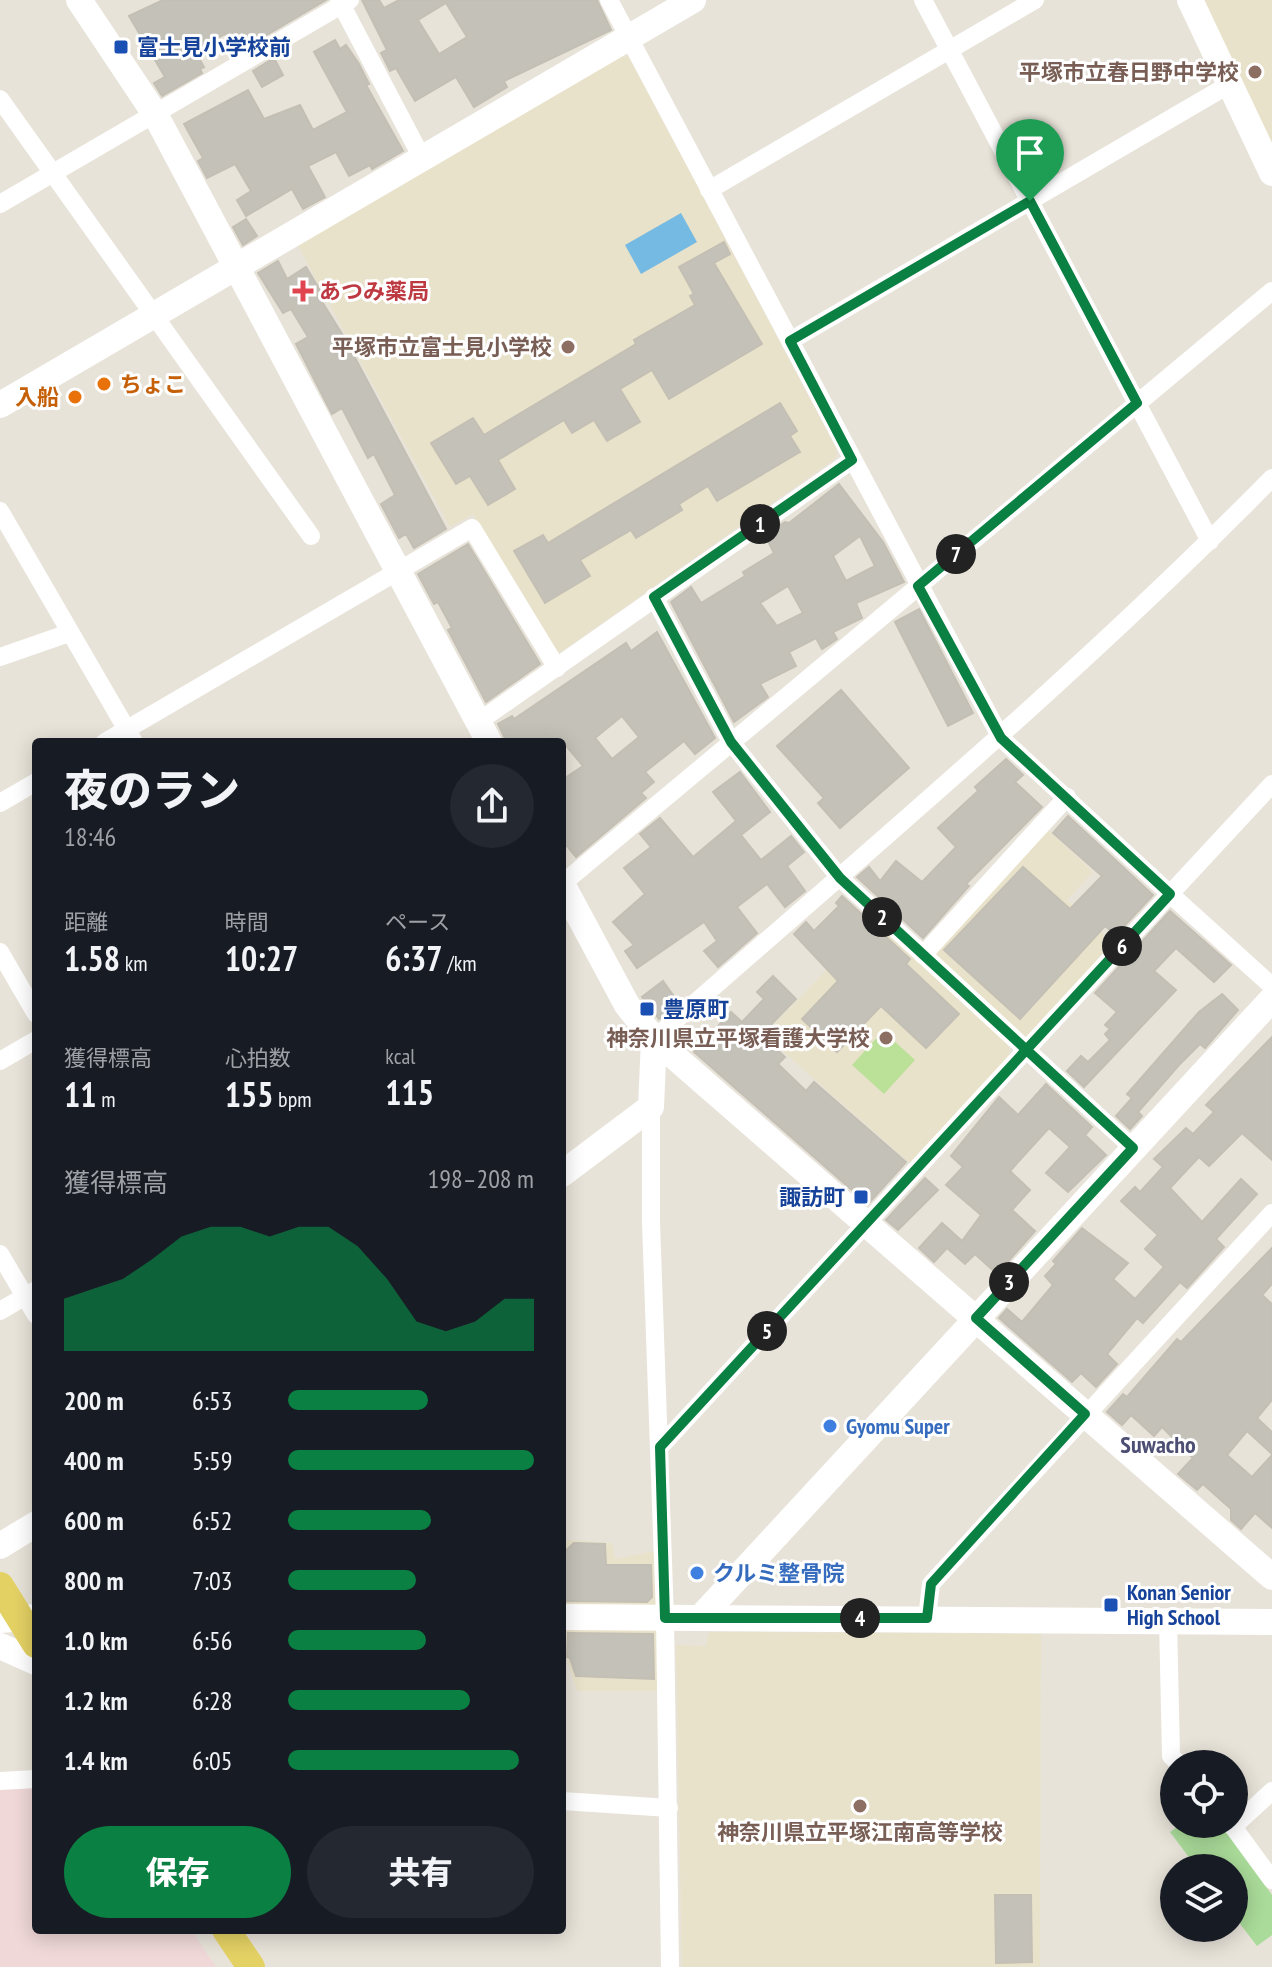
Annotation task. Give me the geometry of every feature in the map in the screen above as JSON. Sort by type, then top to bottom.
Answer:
[{"type":"main road","points":[[0,1586],[32,1638]]},
{"type":"main road","points":[[229,1934],[251,1967]]},
{"type":"street","points":[[79,0],[155,114],[484,732],[557,668],[852,460]]},
{"type":"street","points":[[609,0],[1001,738],[1272,986]]},
{"type":"street","points":[[0,405],[693,0]]},
{"type":"street","points":[[923,0],[1210,541]]},
{"type":"street","points":[[709,190],[1035,0]]},
{"type":"street","points":[[1190,0],[1272,173]]},
{"type":"street","points":[[0,204],[343,2],[422,158]]},
{"type":"street","points":[[790,341],[1230,84]]},
{"type":"street","points":[[0,99],[55,172],[311,536]]},
{"type":"street","points":[[566,881],[1272,291]]},
{"type":"street","points":[[670,1967],[665,1618],[651,1223],[654,1039],[1001,738],[1210,541],[1272,478]]},
{"type":"street","points":[[0,511],[131,736],[472,528],[557,668]]},
{"type":"street","points":[[654,597],[731,742],[840,878],[1133,1148]]},
{"type":"street","points":[[0,657],[69,633]]},
{"type":"street","points":[[0,803],[32,784]]},
{"type":"street","points":[[660,1447],[1272,784]]},
{"type":"street","points":[[923,955],[1067,797]]},
{"type":"street","points":[[566,891],[627,1005],[654,1039],[1272,1577]]},
{"type":"street","points":[[0,952],[32,1007]]},
{"type":"street","points":[[700,1618],[1272,999]]},
{"type":"street","points":[[0,1061],[32,1042]]},
{"type":"street","points":[[566,1171],[651,1107]]},
{"type":"street","points":[[927,1618],[931,1584],[1272,1213]]},
{"type":"street","points":[[0,1254],[30,1293],[0,1311]]},
{"type":"street","points":[[0,1546],[32,1526]]},
{"type":"street","points":[[566,1617],[1272,1622]]},
{"type":"street","points":[[1168,1619],[1171,1750]]},
{"type":"street","points":[[0,1646],[32,1660]]},
{"type":"street","points":[[0,1781],[32,1779]]},
{"type":"street","points":[[1248,1811],[1272,1791]]},
{"type":"street","points":[[566,1801],[669,1808]]},
{"type":"street","points":[[1241,1838],[1272,1880]]},
{"type":"shaded area","name":"平塚市立春日野中学校","points":[[1204,0],[1272,0],[1272,143]]},
{"type":"shaded area","name":"平塚市立富士見小学校","points":[[620,56],[629,57],[837,450],[836,458],[564,650],[556,652],[473,514],[450,527],[297,244]]},
{"type":"shaded area","points":[[1046,828],[1093,872],[1067,900],[1114,944],[1027,1038],[1019,1038],[936,957],[935,950]]},
{"type":"shaded area","name":"神奈川県立平塚看護大学校","points":[[876,918],[1009,1042],[1009,1056],[911,1164],[764,1035]]},
{"type":"shaded area","points":[[569,1540],[612,1543],[615,1559],[656,1551],[661,1691],[577,1691],[566,1656],[566,1543]]},
{"type":"shaded area","name":"神奈川県立平塚江南高等学校","points":[[709,1632],[1041,1634],[1040,1967],[682,1967],[676,1645],[706,1646]]},
{"type":"shaded area","points":[[32,1787],[32,1934],[194,1934],[216,1967],[0,1967],[0,1788]]},
{"type":"green space","points":[[883,1031],[915,1060],[884,1094],[852,1065]]},
{"type":"green space","points":[[1174,1838],[1231,1838],[1243,1854],[1186,1854]]},
{"type":"green space","points":[[1248,1862],[1272,1895],[1272,1935],[1257,1946],[1248,1934]]},
{"type":"water","points":[[681,213],[697,242],[641,274],[625,245]]},
{"type":"building","points":[[163,0],[326,0],[236,53],[225,34],[195,51],[204,67],[200,69],[202,73],[162,96],[154,83],[165,77],[129,16]]},
{"type":"building","points":[[362,0],[379,0],[384,8],[399,0],[597,0],[611,30],[504,81],[507,87],[474,107],[456,77],[415,101],[396,68],[390,71],[381,53],[387,50]],"holes":[[[446,3],[467,37],[439,54],[418,20]]]},
{"type":"building","points":[[335,40],[340,49],[346,45],[359,64],[369,84],[366,85],[403,151],[372,169],[370,165],[349,176],[336,152],[308,166],[325,197],[303,209],[292,189],[246,216],[237,200],[251,191],[235,164],[207,178],[198,161],[203,158],[184,124],[248,90],[264,119],[300,105],[313,130],[347,112],[314,52]]},
{"type":"building","points":[[274,58],[283,75],[262,87],[253,71]]},
{"type":"building","points":[[246,219],[257,236],[243,245],[233,227]]},
{"type":"building","points":[[724,242],[730,254],[714,263],[762,344],[669,399],[652,370],[620,389],[640,422],[607,441],[594,420],[572,433],[564,420],[498,460],[515,489],[488,505],[470,476],[456,484],[431,443],[473,418],[484,435],[695,305],[690,296],[694,294],[679,267]]},
{"type":"building","points":[[278,261],[287,279],[306,267],[320,290],[316,292],[344,337],[446,529],[414,548],[406,534],[399,538],[381,504],[395,495],[374,454],[368,458],[342,408],[332,414],[296,344],[308,337],[291,309],[283,313],[258,273]]},
{"type":"building","points":[[780,403],[797,431],[790,436],[800,452],[717,501],[708,486],[679,504],[682,510],[636,538],[631,530],[580,560],[590,576],[545,603],[514,551],[543,535],[548,543]]},
{"type":"building","points":[[839,484],[883,542],[904,582],[856,603],[862,618],[833,632],[837,639],[822,649],[816,638],[789,652],[796,666],[760,684],[768,697],[734,722],[671,602],[691,587],[701,603],[745,576],[743,572],[774,553],[765,535],[785,522],[789,523]],"holes":[[[860,536],[875,566],[846,581],[833,556]],[[788,586],[803,613],[777,626],[760,603]]]},
{"type":"building","points":[[468,544],[540,664],[486,702],[448,630],[452,628],[438,602],[434,604],[418,574]]},
{"type":"building","points":[[919,609],[973,713],[948,726],[895,622]]},
{"type":"building","points":[[657,632],[715,738],[695,754],[684,741],[645,772],[654,782],[641,793],[646,798],[576,857],[566,845],[566,777],[583,766],[566,746],[566,738],[505,738],[498,724],[512,716],[514,719],[626,643],[631,651]],"holes":[[[622,716],[639,737],[612,759],[595,738]]]},
{"type":"building","points":[[841,690],[909,768],[840,828],[818,803],[824,798],[777,746]]},
{"type":"building","points":[[1006,759],[1023,775],[1015,782],[1042,807],[966,884],[969,886],[923,938],[857,877],[869,867],[880,881],[896,861],[922,882],[956,847],[938,828],[978,791],[975,787]]},
{"type":"building","points":[[740,772],[770,812],[741,835],[761,860],[791,836],[804,852],[787,866],[805,891],[785,907],[767,884],[737,907],[757,933],[718,967],[704,951],[717,941],[704,922],[637,968],[625,951],[634,945],[613,922],[645,894],[624,868],[651,847],[640,834],[660,818],[693,857],[736,821],[713,792]]},
{"type":"building","points":[[1068,816],[1153,895],[1116,935],[1105,926],[1020,1019],[944,950],[1023,867],[1070,909],[1102,876],[1053,833]]},
{"type":"building","points":[[842,896],[910,959],[906,964],[959,1014],[926,1048],[881,1006],[837,1052],[802,1019],[838,981],[794,934],[806,922],[814,931],[839,906],[836,903]]},
{"type":"building","points":[[1170,911],[1231,965],[1214,982],[1176,948],[1154,971],[1176,990],[1084,1087],[1067,1071],[1081,1056],[1088,1062],[1110,1040],[1105,1034],[1110,1029],[1105,1025],[1117,1012],[1095,993]]},
{"type":"building","points":[[773,976],[796,999],[761,1035],[785,1057],[778,1064],[806,1091],[814,1082],[906,1162],[868,1204],[694,1052],[731,1012],[742,1022],[764,999],[757,992]]},
{"type":"building","points":[[663,981],[678,1002],[659,1019],[642,997]]},
{"type":"building","points":[[1222,994],[1238,1010],[1205,1048],[1200,1044],[1179,1065],[1138,1112],[1142,1116],[1130,1129],[1116,1116],[1132,1098],[1127,1094],[1199,1012]]},
{"type":"building","points":[[1272,1037],[1272,1160],[1242,1133],[1209,1166],[1199,1157],[1170,1188],[1202,1222],[1241,1179],[1257,1194],[1216,1239],[1224,1247],[1187,1288],[1180,1282],[1143,1323],[1137,1318],[1107,1354],[1117,1364],[1096,1387],[1081,1373],[1072,1382],[999,1318],[1007,1309],[1022,1322],[1053,1285],[1045,1276],[1056,1264],[1053,1261],[1082,1228],[1128,1263],[1113,1279],[1135,1299],[1164,1267],[1145,1249],[1158,1235],[1121,1201],[1135,1187],[1140,1192],[1163,1167],[1154,1159],[1186,1128],[1193,1134],[1214,1112],[1206,1105]]},
{"type":"building","points":[[1046,1084],[1092,1127],[1085,1135],[1106,1155],[1068,1192],[1046,1173],[1070,1147],[1049,1128],[1010,1171],[1030,1190],[1012,1210],[1035,1231],[997,1274],[975,1254],[965,1264],[947,1248],[934,1262],[919,1248],[942,1223],[962,1241],[981,1215],[946,1185],[963,1167],[951,1156],[999,1097],[1018,1115]]},
{"type":"building","points":[[925,1178],[938,1190],[898,1230],[886,1220]]},
{"type":"building","points":[[1272,1248],[1272,1284],[1262,1295],[1272,1304],[1272,1400],[1257,1418],[1272,1432],[1272,1454],[1247,1431],[1227,1455],[1252,1477],[1272,1455],[1272,1528],[1255,1513],[1241,1529],[1231,1520],[1231,1509],[1203,1484],[1197,1490],[1178,1474],[1193,1458],[1162,1427],[1154,1436],[1131,1415],[1122,1425],[1107,1412],[1123,1394],[1127,1397],[1177,1339],[1181,1342]]},
{"type":"building","points":[[574,1543],[605,1544],[606,1565],[651,1565],[652,1597],[647,1602],[566,1601],[566,1550]]},
{"type":"building","points":[[568,1633],[653,1634],[654,1679],[576,1676],[567,1657]]},
{"type":"building","points":[[995,1895],[1031,1895],[1032,1962],[996,1963]]},
{"type":"place","name":"富士見小学校前","points":[[121,47]]},
{"type":"place","name":"平塚市立春日野中学校","points":[[1255,72]]},
{"type":"place","name":"あつみ薬局","points":[[303,291]]},
{"type":"place","name":"平塚市立富士見小学校","points":[[568,347]]},
{"type":"place","name":"ちょこ","points":[[104,384]]},
{"type":"place","name":"入船","points":[[75,397]]},
{"type":"place","name":"豊原町","points":[[647,1009]]},
{"type":"place","name":"神奈川県立平塚看護大学校","points":[[886,1038]]},
{"type":"place","name":"諏訪町","points":[[861,1197]]},
{"type":"place","name":"Gyomu Super","points":[[830,1426]]},
{"type":"place","name":"クルミ整骨院","points":[[697,1573]]},
{"type":"place","name":"Konan Senior High School","points":[[1111,1605]]},
{"type":"place","name":"神奈川県立平塚江南高等学校","points":[[860,1806]]},
{"type":"district","name":"Suwacho","points":[[1158,1445]]},
{"type":"route","points":[[1030,201],[790,341],[852,460],[654,597],[731,742],[840,878],[1025,1050],[1133,1148],[976,1318],[1085,1414],[931,1584],[927,1618],[665,1618],[660,1447],[1025,1050],[1170,894],[1001,738],[918,586],[1137,403],[1030,201]]}]
